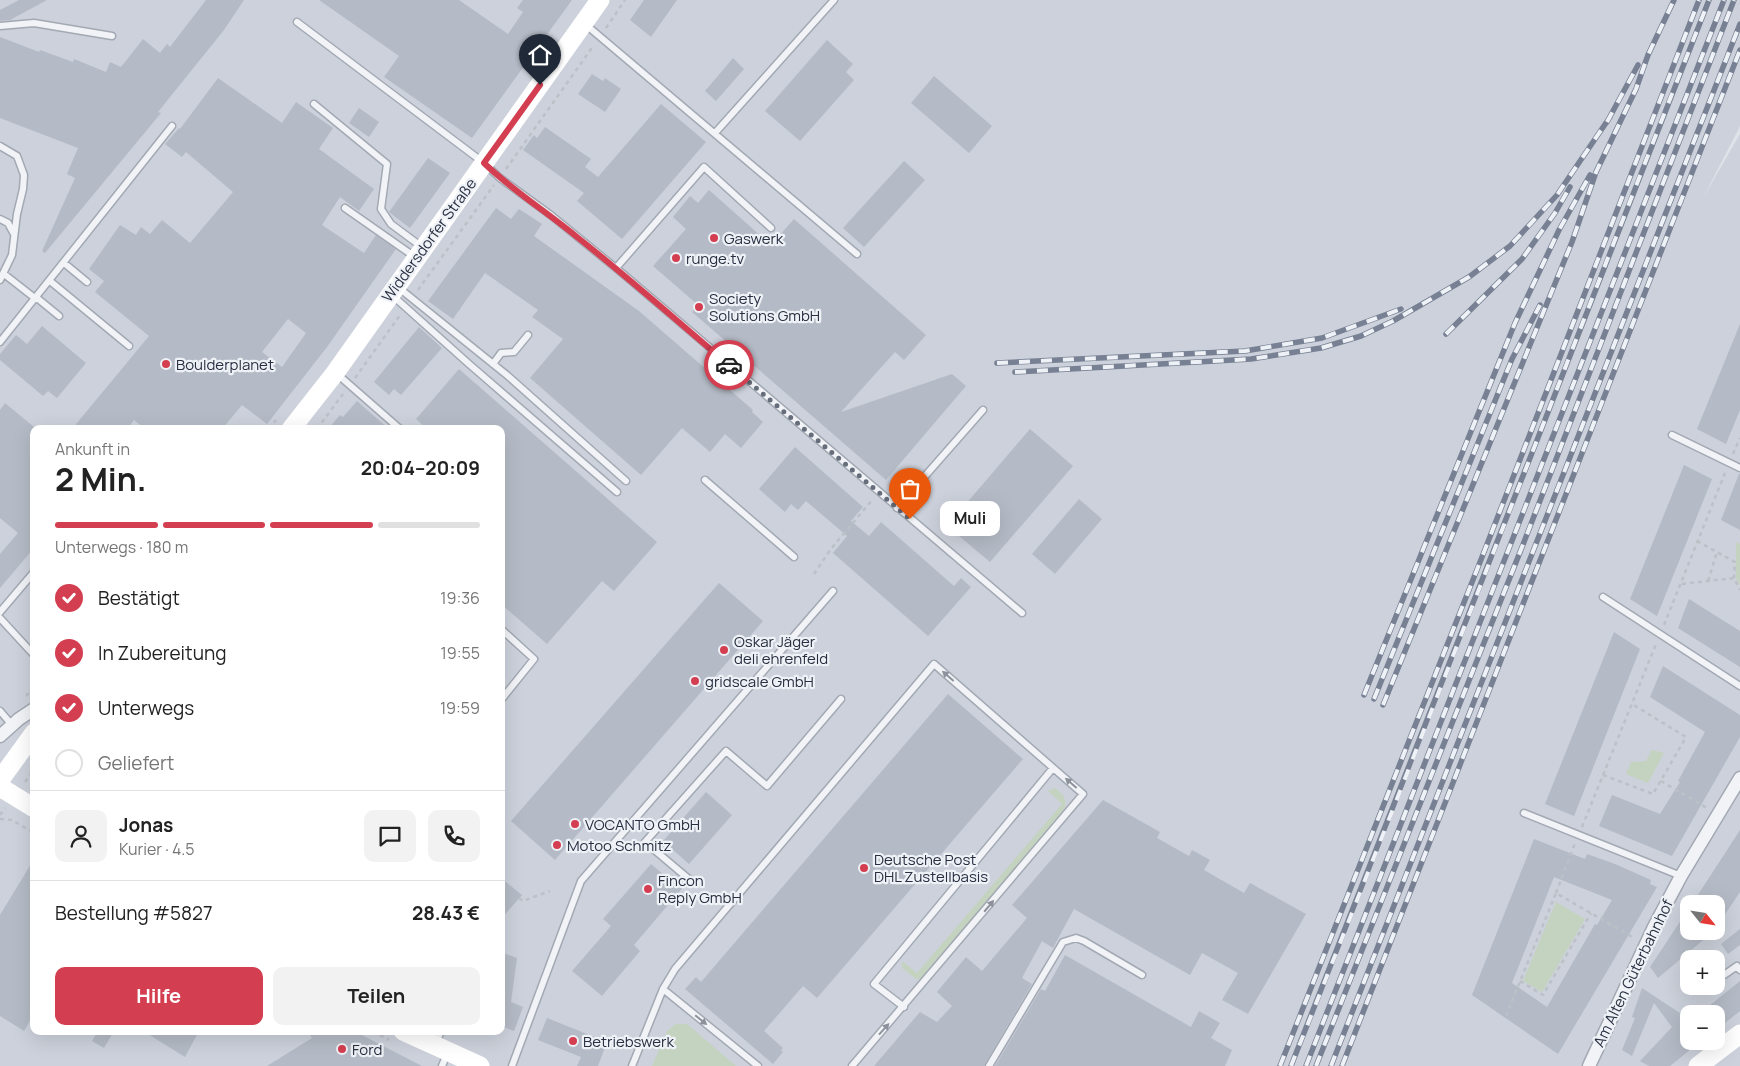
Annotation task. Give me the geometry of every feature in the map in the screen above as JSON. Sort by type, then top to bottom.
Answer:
[{"type":"main road","name":"Widdersdorfer Straße","points":[[294,425],[335,373],[600,0]]},
{"type":"main road","points":[[0,780],[30,739]]},
{"type":"main road","points":[[0,788],[30,806]]},
{"type":"main road","points":[[1698,1066],[1740,1034]]},
{"type":"main road","points":[[411,1035],[480,1066]]},
{"type":"street","points":[[0,736],[30,712]]},
{"type":"street","name":"Am Alten Güterbahnhof","points":[[1589,1066],[1654,927],[1681,876],[1740,778]]},
{"type":"lane","points":[[715,133],[834,0]]},
{"type":"lane","points":[[297,22],[484,163],[500,178],[552,216],[616,268],[879,493],[976,574],[987,580],[1022,613]]},
{"type":"lane","points":[[584,23],[857,254]]},
{"type":"lane","points":[[0,26],[34,24],[112,36]]},
{"type":"lane","points":[[314,104],[387,164],[381,209],[391,224],[419,253]]},
{"type":"lane","points":[[0,342],[172,126]]},
{"type":"lane","points":[[0,146],[17,156],[24,175],[12,255],[2,277],[59,316]]},
{"type":"lane","points":[[616,268],[704,167],[771,228]]},
{"type":"lane","points":[[345,208],[419,253]]},
{"type":"lane","points":[[0,219],[8,223],[14,236]]},
{"type":"lane","points":[[64,263],[87,282]]},
{"type":"lane","points":[[50,281],[129,346]]},
{"type":"lane","points":[[393,289],[412,298],[493,364],[626,481]]},
{"type":"lane","points":[[393,289],[406,306],[469,364],[617,492]]},
{"type":"lane","points":[[493,364],[501,353],[514,352],[528,336]]},
{"type":"lane","points":[[335,373],[395,425]]},
{"type":"lane","points":[[897,508],[983,410]]},
{"type":"lane","points":[[1672,435],[1740,468]]},
{"type":"lane","points":[[705,480],[794,557]]},
{"type":"lane","points":[[0,612],[30,577]]},
{"type":"lane","points":[[512,1066],[581,881],[833,591]]},
{"type":"lane","points":[[1603,596],[1740,686]]},
{"type":"lane","points":[[0,618],[30,651]]},
{"type":"lane","points":[[505,633],[534,659],[505,695]]},
{"type":"lane","points":[[632,1066],[663,989],[674,969],[934,664],[1083,794],[852,1066]]},
{"type":"lane","points":[[690,880],[645,842],[726,751],[767,786],[841,699]]},
{"type":"lane","points":[[0,710],[12,725]]},
{"type":"lane","points":[[904,1007],[874,984],[1053,768]]},
{"type":"lane","points":[[1524,813],[1681,876]]},
{"type":"lane","points":[[989,1066],[1063,942],[1076,938],[1084,941],[1142,975]]},
{"type":"lane","points":[[1725,974],[1737,966],[1740,970]]},
{"type":"lane","points":[[663,989],[758,1066]]},
{"type":"path","points":[[412,298],[500,178],[625,0]]},
{"type":"path","points":[[320,425],[406,306]]},
{"type":"path","points":[[1506,1016],[1740,438]]},
{"type":"path","points":[[814,574],[830,550],[879,493]]},
{"type":"path","points":[[1697,541],[1735,562],[1734,578],[1740,590]]},
{"type":"path","points":[[1708,581],[1717,552]]},
{"type":"path","points":[[1682,584],[1734,578]]},
{"type":"path","points":[[1603,775],[1653,794],[1686,737],[1632,704]]},
{"type":"path","points":[[25,774],[29,776]]},
{"type":"path","points":[[1661,781],[1701,804]]},
{"type":"path","points":[[0,819],[12,820],[30,831]]},
{"type":"path","points":[[519,898],[523,901],[550,891]]},
{"type":"path","points":[[1556,893],[1628,934]]},
{"type":"path","points":[[1520,981],[1543,994],[1591,913]]},
{"type":"shaded area","points":[[0,0],[1740,0],[1740,126],[1703,198],[1740,134],[1740,1066],[0,1066]]},
{"type":"green space","points":[[1736,542],[1740,544],[1740,585],[1736,578]]},
{"type":"green space","points":[[1652,750],[1664,753],[1648,783],[1626,774],[1631,762],[1646,761]]},
{"type":"green space","points":[[1055,788],[1065,799],[1063,813],[921,979],[916,979],[902,968],[902,961],[917,973],[1062,804],[1048,791]]},
{"type":"green space","points":[[1556,902],[1585,919],[1542,992],[1523,981]]},
{"type":"green space","points":[[676,1024],[687,1024],[736,1066],[652,1066],[667,1031]]},
{"type":"building","points":[[19,0],[47,0],[10,20],[0,21],[0,10]]},
{"type":"building","points":[[206,0],[244,0],[224,30],[158,112],[161,113],[45,253],[42,251],[75,178],[67,174],[78,148],[0,118],[0,37],[39,52],[40,50],[73,62],[74,59],[106,72],[110,62],[121,67],[143,39],[160,53],[167,44],[170,47]]},
{"type":"building","points":[[319,0],[459,0],[508,34],[523,12],[517,8],[523,0],[572,0],[472,138],[384,77],[399,56]]},
{"type":"building","points":[[644,0],[677,0],[651,37],[630,20]]},
{"type":"building","points":[[827,40],[853,64],[846,72],[854,80],[800,141],[765,111]]},
{"type":"building","points":[[733,58],[744,69],[716,101],[705,91]]},
{"type":"building","points":[[592,74],[603,81],[605,78],[621,89],[605,112],[578,94]]},
{"type":"building","points":[[934,76],[992,126],[969,153],[911,103]]},
{"type":"building","points":[[218,78],[282,123],[296,102],[333,128],[319,149],[374,189],[359,211],[340,197],[322,225],[364,253],[376,235],[396,249],[327,347],[267,424],[242,405],[225,425],[140,425],[134,420],[130,425],[75,425],[149,336],[95,292],[104,281],[89,269],[120,225],[136,235],[141,227],[150,234],[162,220],[190,243],[233,192],[186,152],[182,157],[165,144]],"holes":[[[288,319],[306,333],[282,367],[262,352]]]},
{"type":"building","points":[[661,104],[706,142],[622,239],[577,201],[584,193],[523,150],[534,135],[537,138],[545,127],[591,159],[585,167],[598,177]]},
{"type":"building","points":[[359,108],[379,122],[369,137],[349,123]]},
{"type":"building","points":[[428,158],[450,173],[410,228],[389,212]]},
{"type":"building","points":[[904,161],[925,180],[864,247],[843,228]]},
{"type":"building","points":[[709,190],[771,245],[794,219],[926,335],[904,360],[895,352],[841,412],[952,374],[966,386],[886,480],[692,312],[698,305],[653,266],[686,229],[673,217],[690,196],[698,203]]},
{"type":"building","points":[[496,208],[511,219],[519,209],[542,224],[534,236],[639,311],[753,410],[752,412],[763,422],[741,448],[725,434],[710,452],[682,428],[641,475],[530,378],[563,339],[532,317],[538,310],[485,273],[453,319],[428,301]]},
{"type":"building","points":[[1740,324],[1740,410],[1726,444],[1697,429]]},
{"type":"building","points":[[42,326],[86,363],[57,398],[48,391],[43,396],[0,360],[0,354],[16,335],[27,344]]},
{"type":"building","points":[[419,327],[442,348],[401,395],[394,389],[389,395],[374,382]]},
{"type":"building","points":[[459,369],[657,542],[614,591],[602,581],[547,644],[505,607],[505,425],[423,425],[416,419]]},
{"type":"building","points":[[357,401],[384,425],[331,425],[340,415],[343,417]]},
{"type":"building","points":[[5,403],[32,425],[30,425],[30,553],[0,588],[0,554],[18,533],[0,518],[0,410]]},
{"type":"building","points":[[1030,429],[1073,466],[990,562],[947,526]]},
{"type":"building","points":[[795,447],[863,507],[851,521],[869,536],[881,522],[954,586],[961,578],[971,587],[928,636],[833,553],[847,536],[806,501],[798,510],[791,504],[785,512],[759,489]]},
{"type":"building","points":[[1684,465],[1712,479],[1657,616],[1630,599]]},
{"type":"building","points":[[1740,474],[1740,530],[1721,520]]},
{"type":"building","points":[[1079,499],[1102,519],[1055,574],[1032,554]]},
{"type":"building","points":[[719,583],[763,621],[555,860],[511,821]]},
{"type":"building","points":[[1689,599],[1740,631],[1740,667],[1678,628]]},
{"type":"building","points":[[1614,632],[1640,649],[1574,816],[1545,804]]},
{"type":"building","points":[[1663,666],[1740,715],[1740,737],[1672,856],[1599,826],[1612,795],[1660,814],[1680,782],[1678,781],[1705,732],[1650,697]]},
{"type":"building","name":"Deutsche Post DHL Zustellbasis","points":[[948,694],[1023,759],[817,998],[803,986],[764,1031],[783,1048],[781,1050],[783,1052],[773,1064],[685,989],[696,977],[701,982]]},
{"type":"building","points":[[706,792],[732,815],[689,864],[663,841]]},
{"type":"building","points":[[1103,800],[1160,832],[1157,838],[1189,856],[1192,850],[1210,860],[1204,870],[1244,893],[1250,883],[1306,914],[1248,1014],[1222,1000],[1238,973],[1202,953],[1190,975],[1074,909],[1053,948],[1042,941],[1022,978],[1032,984],[984,1066],[874,1066],[920,1012],[937,1022],[952,1006],[937,992],[966,957],[982,971],[1027,918],[1012,905]]},
{"type":"building","points":[[1740,830],[1740,892],[1725,914],[1725,895],[1698,895]]},
{"type":"building","points":[[1534,839],[1585,859],[1587,854],[1615,864],[1651,880],[1650,884],[1657,887],[1558,1054],[1472,995]],"holes":[[[1554,877],[1612,900],[1597,925],[1595,924],[1547,1007],[1512,983]]]},
{"type":"building","points":[[651,864],[669,879],[673,875],[685,885],[634,945],[640,951],[602,996],[572,971],[611,926],[603,919]]},
{"type":"building","points":[[30,866],[30,1021],[24,1031],[0,1016],[0,915]]},
{"type":"building","points":[[505,881],[522,895],[505,914]]},
{"type":"building","points":[[1680,922],[1680,940],[1703,940],[1691,950],[1680,950],[1680,960],[1658,978],[1650,967]]},
{"type":"building","points":[[1740,929],[1740,945],[1728,954],[1721,944]]},
{"type":"building","points":[[505,954],[517,958],[511,1002],[523,1007],[514,1031],[505,1028]]},
{"type":"building","points":[[1065,955],[1191,1027],[1199,1011],[1220,1023],[1211,1038],[1232,1050],[1225,1066],[995,1066],[1041,989],[1045,991]]},
{"type":"building","points":[[1740,981],[1740,1011],[1725,1023],[1725,1005],[1710,1005],[1725,995]]},
{"type":"building","points":[[1642,988],[1680,1013],[1680,1050],[1690,1050],[1670,1066],[1649,1066],[1640,1061],[1672,1027],[1654,1003],[1632,1056],[1622,1050],[1635,1018],[1632,1017]]},
{"type":"building","name":"Betriebswerk","points":[[547,1018],[607,1042],[598,1066],[577,1066],[581,1057],[538,1040]]},
{"type":"building","points":[[96,1035],[112,1035],[104,1048],[92,1041]]},
{"type":"building","points":[[149,1035],[197,1035],[185,1057]]},
{"type":"building","name":"Ford","points":[[310,1035],[362,1035],[422,1066],[267,1066],[312,1038]]},
{"type":"railway","points":[[1383,705],[1572,242],[1596,172],[1636,89],[1648,55],[1674,0]]},
{"type":"railway","points":[[1280,1066],[1484,552],[1699,0]]},
{"type":"railway","points":[[1291,1066],[1397,800],[1709,0]]},
{"type":"railway","points":[[1306,1066],[1724,0]]},
{"type":"railway","points":[[1316,1066],[1524,542],[1734,0]]},
{"type":"railway","points":[[1331,1066],[1740,24]]},
{"type":"railway","points":[[1342,1066],[1740,50]]},
{"type":"railway","points":[[1607,122],[1638,65]]},
{"type":"railway","points":[[1015,372],[1251,359],[1321,348],[1361,336],[1393,321],[1469,277],[1510,246],[1557,195],[1610,117]]},
{"type":"railway","points":[[1364,695],[1515,323],[1559,230],[1590,175]]},
{"type":"railway","points":[[1446,334],[1522,259],[1555,213],[1570,187]]},
{"type":"railway","points":[[1374,699],[1512,359],[1540,305]]},
{"type":"railway","points":[[997,363],[1245,351],[1322,338],[1401,309]]},
{"type":"way so far","points":[[729,365],[910,519]]},
{"type":"place","name":"Gaswerk","points":[[714,238]]},
{"type":"place","name":"runge.tv","points":[[676,258]]},
{"type":"place","name":"Society Solutions GmbH","points":[[699,307]]},
{"type":"place","name":"Boulderplanet","points":[[166,364]]},
{"type":"place","name":"Muli","points":[[910,519]]},
{"type":"place","name":"Oskar Jäger deli ehrenfeld","points":[[724,650]]},
{"type":"place","name":"gridscale GmbH","points":[[695,681]]},
{"type":"place","name":"VOCANTO GmbH","points":[[575,824]]},
{"type":"place","name":"Motoo Schmitz","points":[[557,845]]},
{"type":"place","name":"Deutsche Post DHL Zustellbasis","points":[[864,868]]},
{"type":"place","name":"Fincon Reply GmbH","points":[[648,889]]},
{"type":"place","name":"Betriebswerk","points":[[573,1041]]},
{"type":"place","name":"Ford","points":[[342,1049]]},
{"type":"route","points":[[540,85],[484,163],[500,178],[552,216],[622,273],[729,365]]}]
